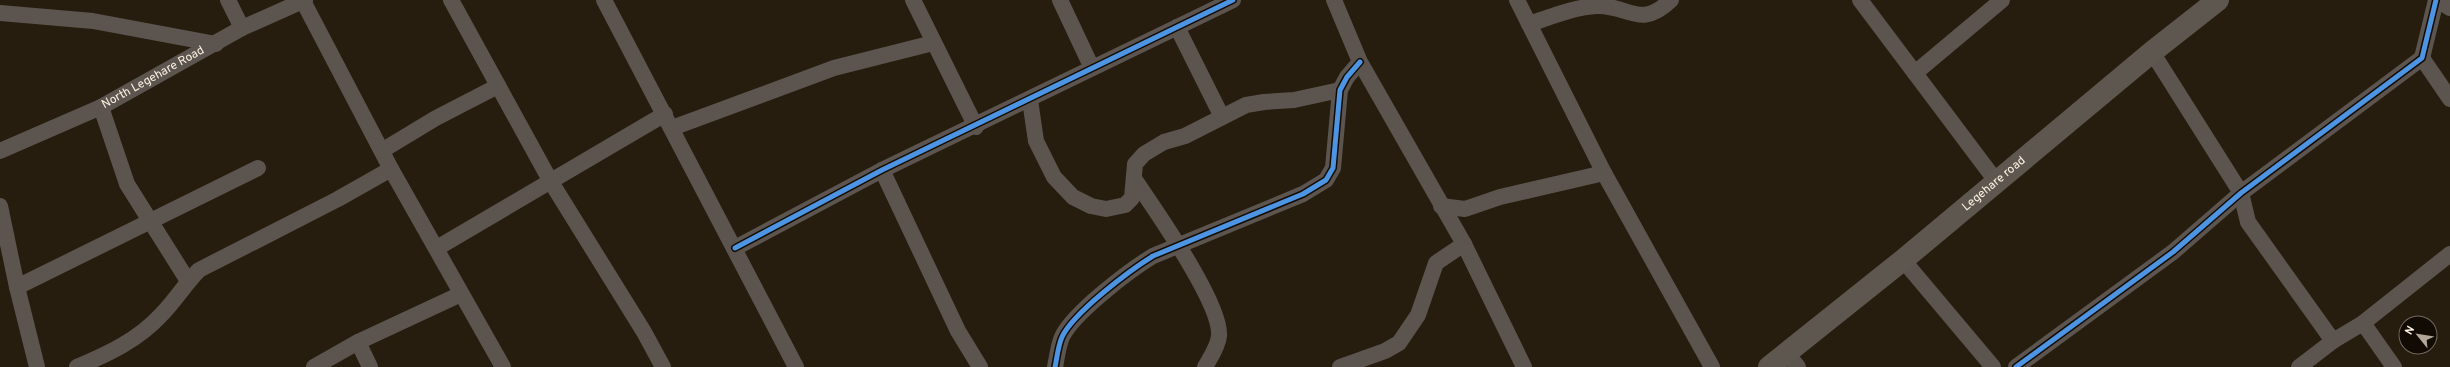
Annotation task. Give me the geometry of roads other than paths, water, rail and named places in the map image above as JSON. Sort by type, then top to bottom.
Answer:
[{"type":"main road","name":"Legehare road","points":[[1769,367],[1792,360],[1903,260],[1996,181],[2152,52],[2218,0]]},
{"type":"street","points":[[228,0],[242,28]]},
{"type":"street","points":[[451,0],[551,182],[644,332],[663,367]]},
{"type":"street","points":[[604,0],[669,121],[796,367]]},
{"type":"street","points":[[913,0],[976,127]]},
{"type":"street","points":[[1060,0],[1092,68]]},
{"type":"street","points":[[735,248],[882,170],[976,127],[1177,26],[1208,5],[1233,0]]},
{"type":"street","points":[[1334,0],[1360,62],[1464,244],[1524,367]]},
{"type":"street","points":[[1517,0],[1604,172],[1712,367]]},
{"type":"street","points":[[1529,24],[1578,8],[1597,6],[1614,7],[1630,14],[1648,15],[1663,7],[1671,0]]},
{"type":"street","points":[[1860,0],[1996,181]]},
{"type":"street","points":[[1915,72],[2002,0]]},
{"type":"street","points":[[2016,367],[2173,252],[2240,193],[2422,58],[2437,0],[2450,8]]},
{"type":"street","points":[[304,1],[384,150],[392,169],[503,367]]},
{"type":"street","name":"North Legehare Road","points":[[0,151],[101,106],[216,44],[242,28],[304,1]]},
{"type":"street","points":[[0,13],[93,21],[216,44]]},
{"type":"street","points":[[1177,26],[1222,117]]},
{"type":"street","points":[[437,248],[551,182],[669,121],[834,68],[933,42]]},
{"type":"street","points":[[2152,52],[2240,193],[2248,222],[2333,341]]},
{"type":"street","points":[[2422,58],[2450,99]]},
{"type":"street","points":[[1055,367],[1062,337],[1076,319],[1132,269],[1153,256],[1303,194],[1326,180],[1333,168],[1340,90],[1347,77],[1360,62]]},
{"type":"street","points":[[384,150],[436,118],[498,86]]},
{"type":"street","points":[[1030,100],[1036,141],[1054,177],[1072,197],[1091,206],[1106,208],[1125,206],[1132,198],[1135,180],[1135,164],[1144,154],[1164,142],[1185,136],[1246,105],[1294,100],[1340,90]]},
{"type":"street","points":[[101,106],[127,184],[188,281]]},
{"type":"street","points":[[17,287],[152,222],[258,168]]},
{"type":"street","points":[[77,367],[111,352],[139,336],[162,315],[188,281],[199,270],[331,203],[392,169]]},
{"type":"street","points":[[882,170],[958,331],[980,367]]},
{"type":"street","points":[[1441,206],[1465,209],[1500,196],[1604,172]]},
{"type":"street","points":[[1135,180],[1178,246],[1213,307],[1218,322],[1217,343],[1205,367]]},
{"type":"street","points":[[0,206],[17,287],[37,367]]},
{"type":"street","points":[[1340,367],[1385,351],[1399,342],[1418,315],[1436,263],[1464,244]]},
{"type":"street","points":[[2299,367],[2333,341],[2363,323],[2450,254]]},
{"type":"street","points":[[1903,260],[1993,367]]},
{"type":"street","points":[[314,367],[358,342],[461,294]]},
{"type":"street","points":[[2363,323],[2394,367]]},
{"type":"street","points":[[358,342],[370,367]]}]
